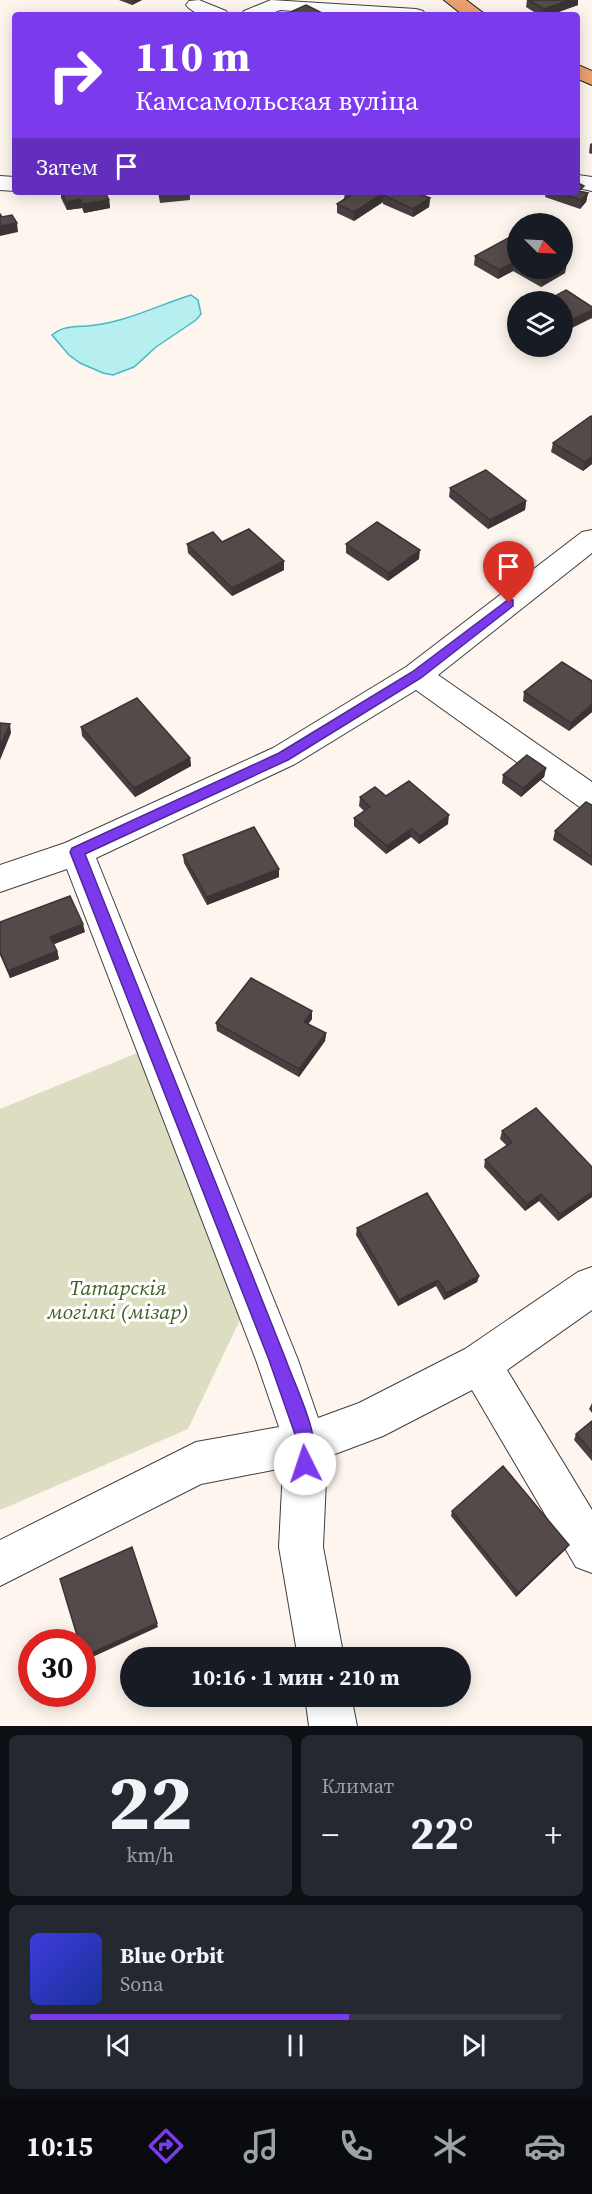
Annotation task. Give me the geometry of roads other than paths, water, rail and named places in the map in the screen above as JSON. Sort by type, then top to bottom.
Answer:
[{"type":"main road","points":[[453,0],[471,12]]},
{"type":"street","points":[[258,12],[278,4],[378,12]]},
{"type":"street","points":[[196,5],[212,12]]},
{"type":"street","points":[[4,875],[77,852],[284,756],[417,675],[592,539]]},
{"type":"street","points":[[417,675],[592,799]]},
{"type":"street","points":[[77,852],[277,1360],[306,1443],[302,1547],[319,1647]]},
{"type":"street","points":[[0,1564],[196,1463],[306,1443],[368,1421],[480,1364],[592,1287]]},
{"type":"street","points":[[480,1364],[592,1551]]},
{"type":"street","points":[[330,1707],[333,1726]]},
{"type":"water","points":[[191,295],[198,300],[201,314],[196,320],[156,347],[134,367],[113,375],[80,363],[69,355],[52,335],[68,328],[127,318]]},
{"type":"park label","name":"Татарскія могілкі (мізар)","points":[[118,1300]]}]
